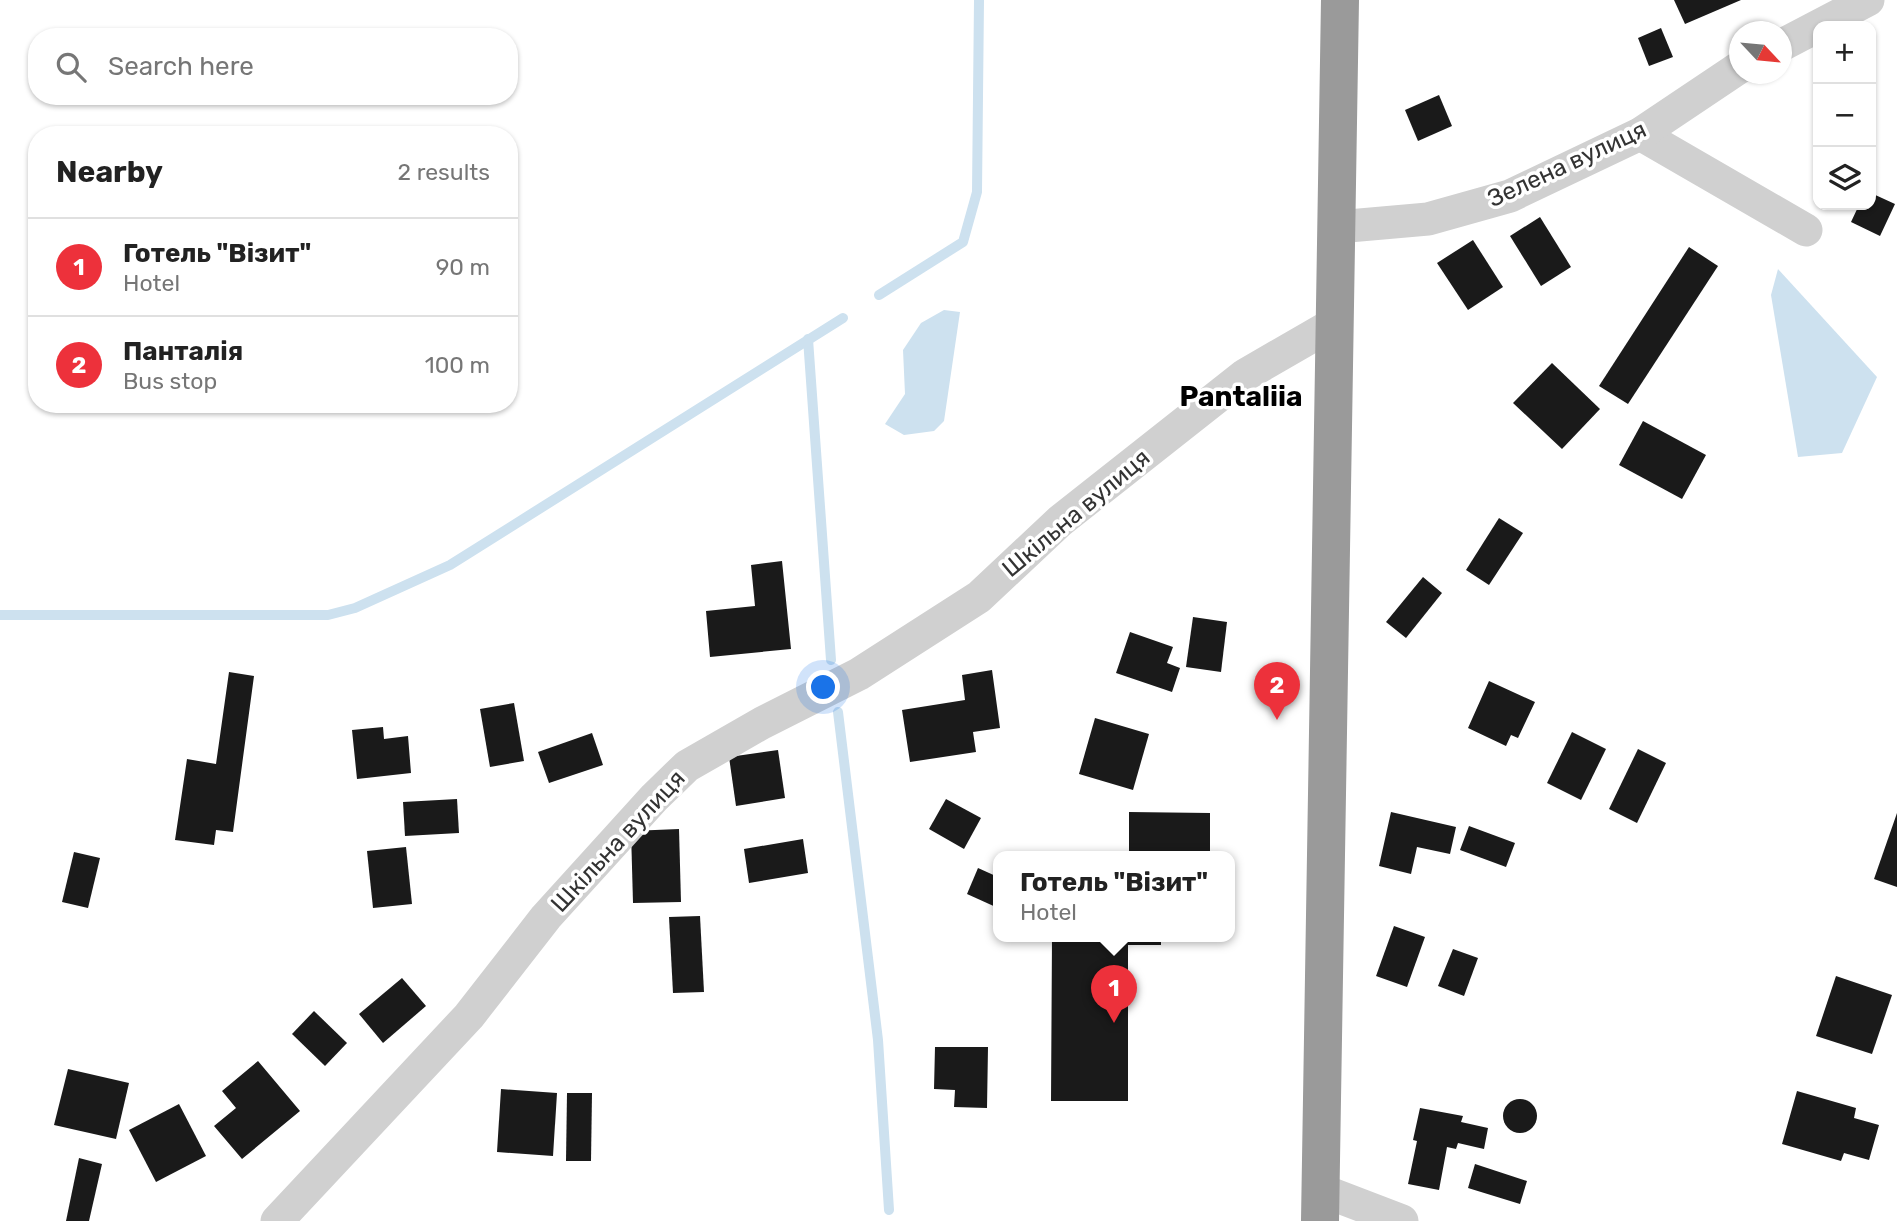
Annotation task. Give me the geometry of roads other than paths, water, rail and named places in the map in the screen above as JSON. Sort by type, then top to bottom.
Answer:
[{"type":"highway","points":[[1320,1206],[1340,0]]},
{"type":"street","points":[[1792,39],[1868,0]]},
{"type":"street","name":"Зелена вулиця","points":[[1337,227],[1428,219],[1510,196],[1640,134],[1729,74]]},
{"type":"street","points":[[1640,134],[1806,230]]},
{"type":"street","name":"Шкільна вулиця","points":[[277,1221],[469,1016],[546,917],[687,766],[762,723],[859,674],[979,597],[1060,521],[1245,375],[1335,323]]},
{"type":"street","points":[[1320,1206],[1402,1221]]},
{"type":"water","points":[[1778,269],[1877,377],[1842,453],[1798,457],[1771,295]]},
{"type":"water","points":[[944,310],[960,312],[944,421],[934,431],[904,435],[885,424],[905,394],[903,350],[921,323]]},
{"type":"waterway","points":[[879,295],[963,242],[977,192],[979,0]]},
{"type":"waterway","points":[[0,615],[328,615],[355,608],[450,565],[843,318]]},
{"type":"waterway","points":[[808,339],[831,660]]},
{"type":"waterway","points":[[838,712],[878,1040],[889,1210]]},
{"type":"place","name":"Панталія","points":[[1277,720]]},
{"type":"place","name":"Готель \"Візит\"","points":[[1114,1023]]},
{"type":"district","name":"Pantaliia","points":[[1241,396]]}]
